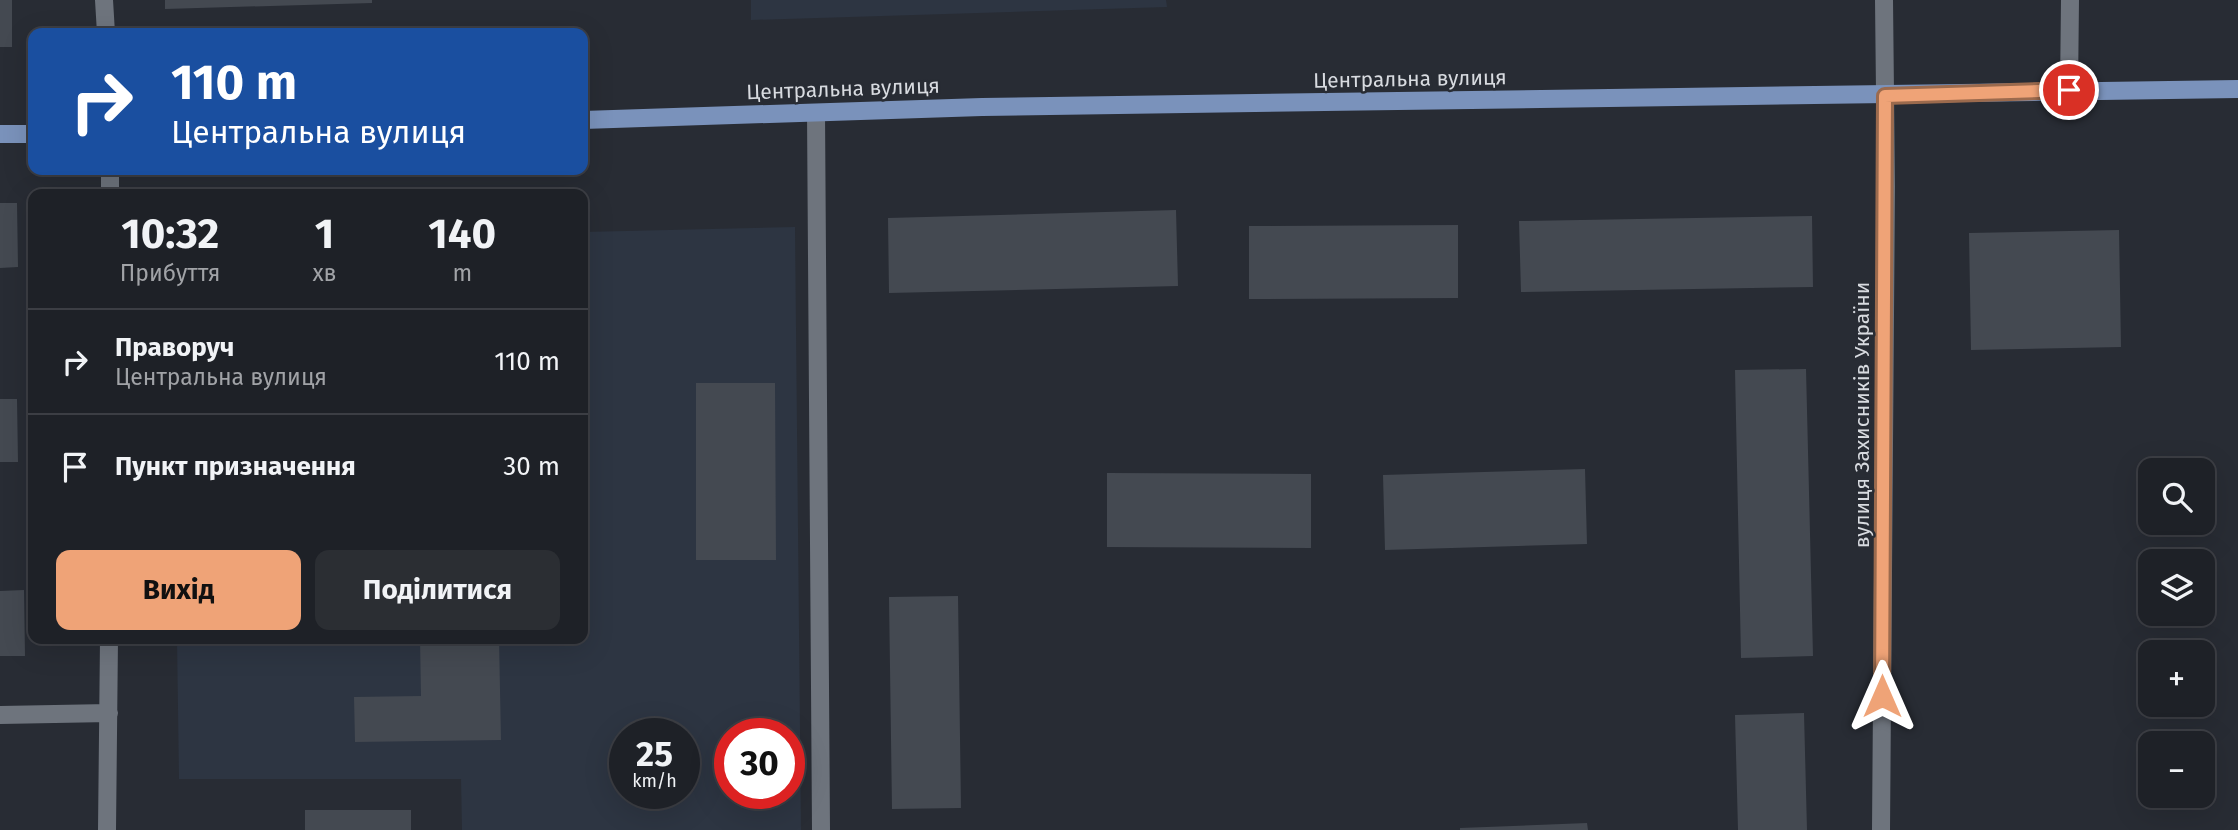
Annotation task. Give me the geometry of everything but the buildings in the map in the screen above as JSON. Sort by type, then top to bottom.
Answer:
[{"type":"main road","name":"Центральна вулиця","points":[[588,120],[982,107],[2238,89]]},
{"type":"main road","points":[[0,134],[28,134]]},
{"type":"street","points":[[104,0],[106,28]]},
{"type":"street","name":"вулиця Захисників України","points":[[1881,830],[1884,0]]},
{"type":"street","points":[[2069,90],[2070,0]]},
{"type":"street","points":[[816,113],[821,830]]},
{"type":"street","points":[[107,830],[109,644]]},
{"type":"street","points":[[0,715],[109,713]]},
{"type":"shaded area","points":[[751,0],[1166,0],[1167,7],[751,20]]},
{"type":"shaded area","points":[[795,227],[800,718],[714,718],[714,809],[801,809],[801,830],[462,830],[461,779],[179,779],[177,644],[588,644],[588,232]]},
{"type":"route","points":[[1882,696],[1885,96],[2069,90]]}]
